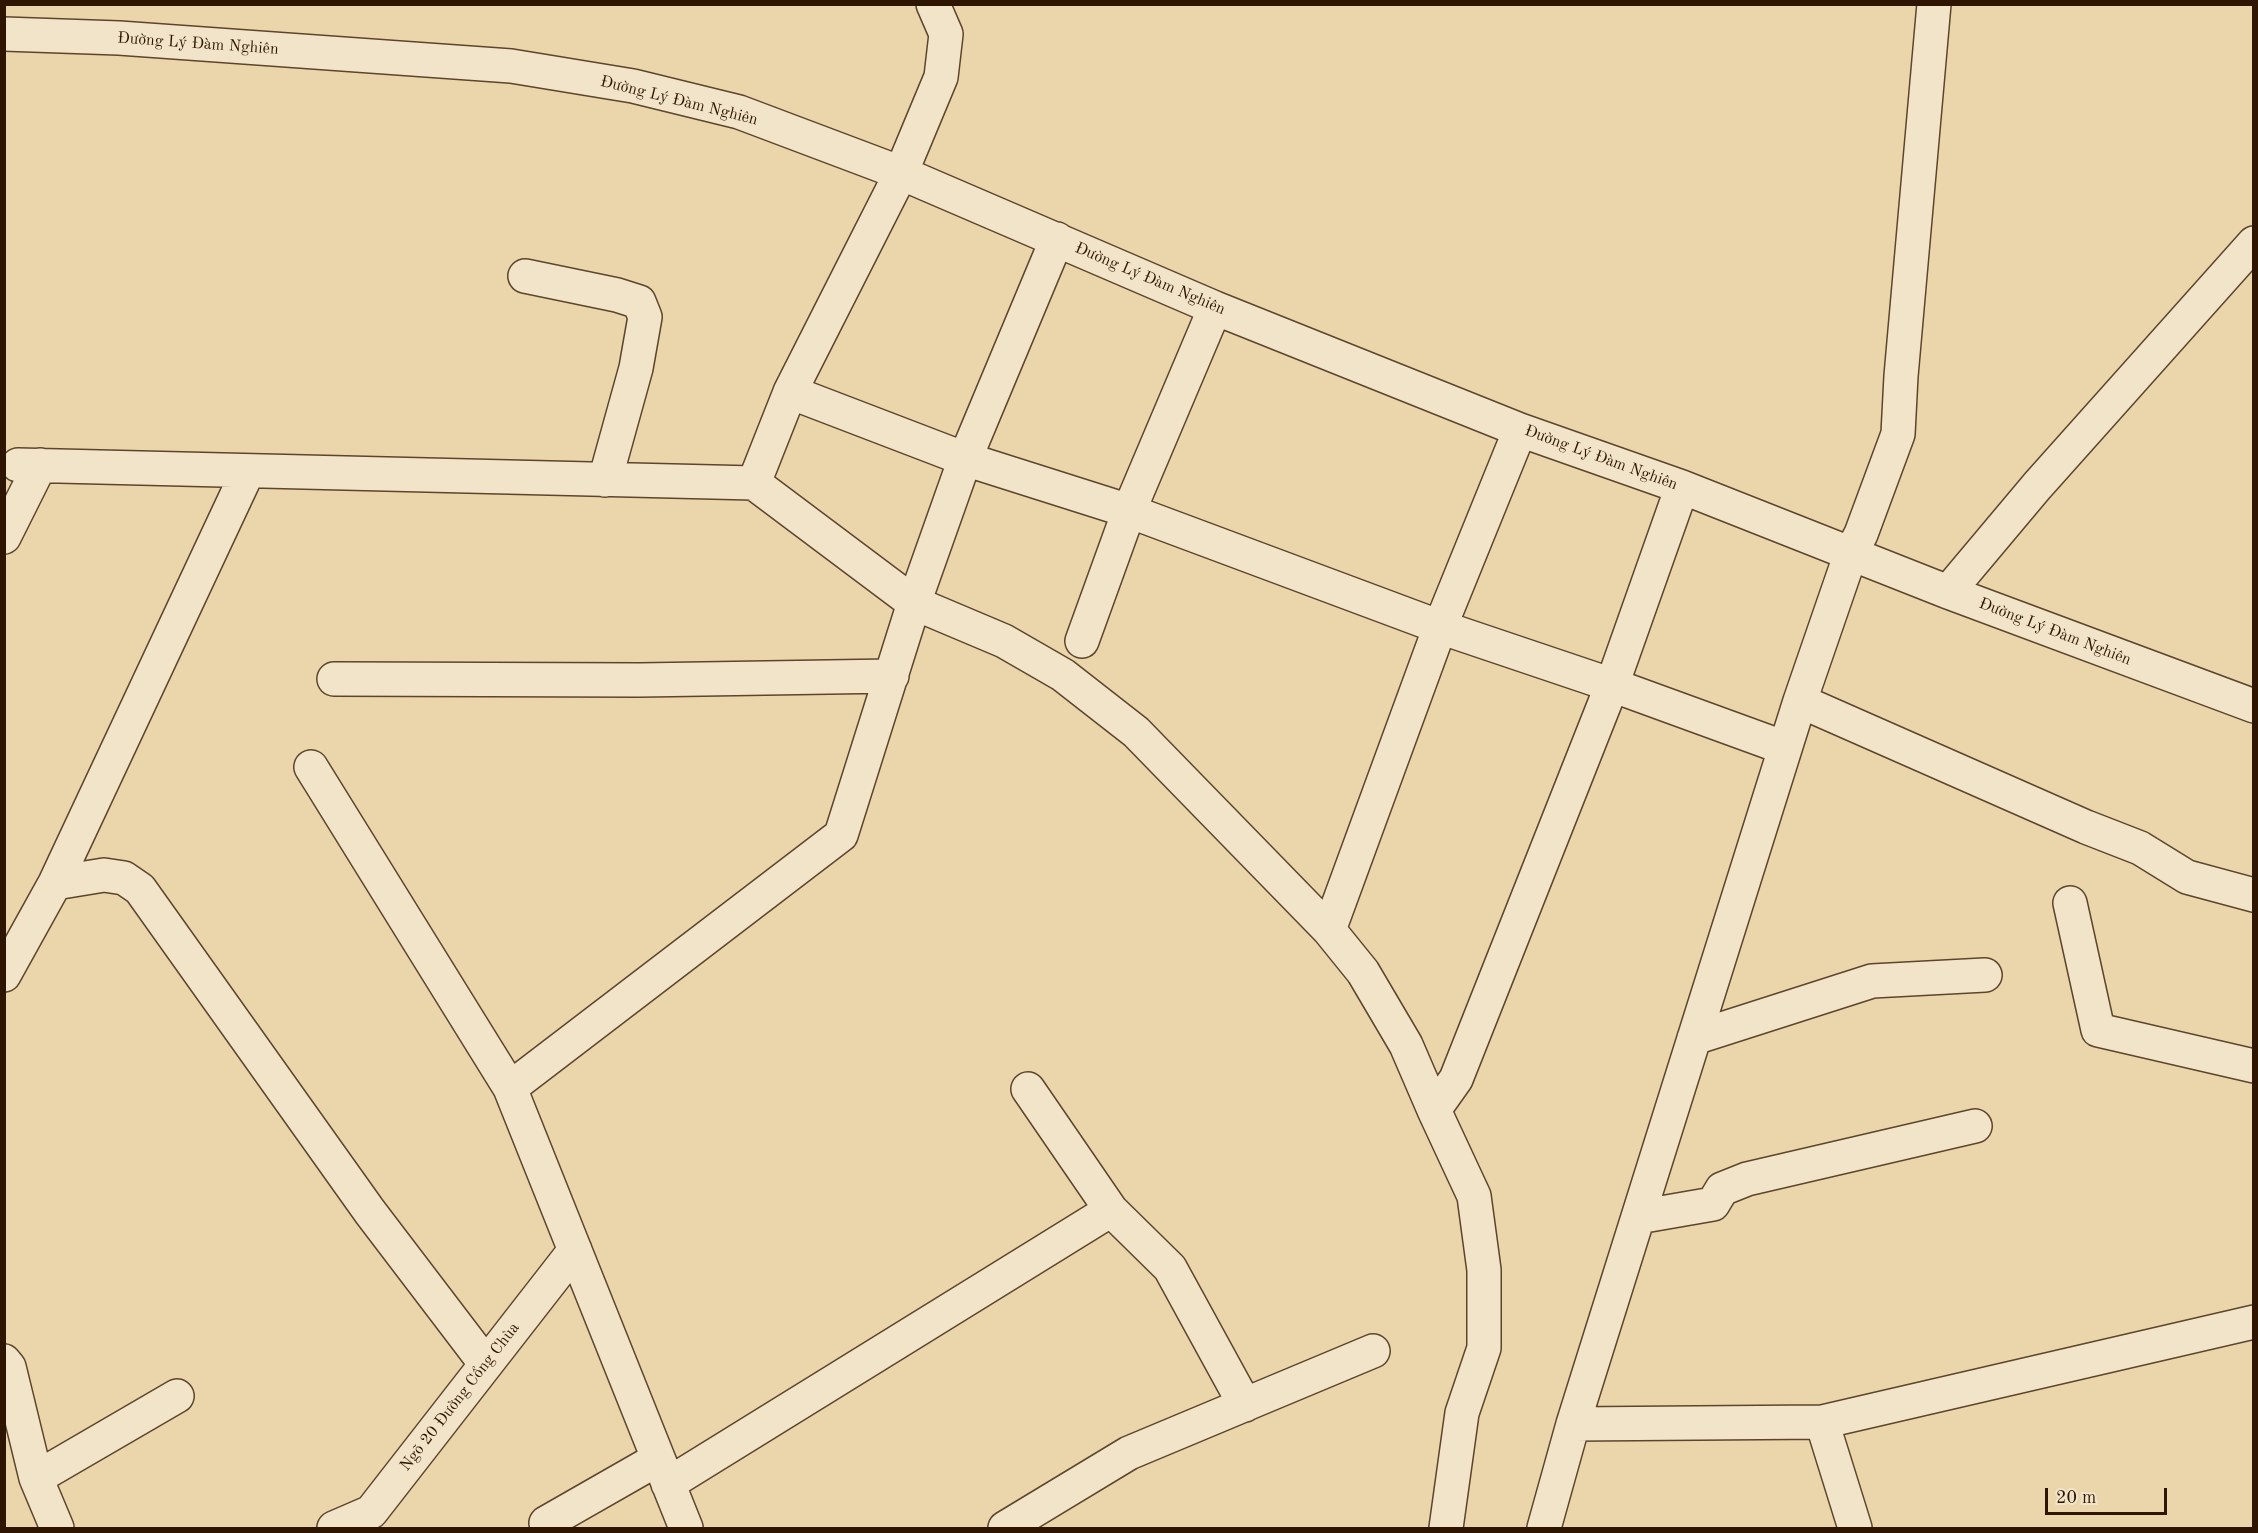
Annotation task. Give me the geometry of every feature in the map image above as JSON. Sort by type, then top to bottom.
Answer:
[{"type":"street","points":[[754,483],[790,392],[901,173],[941,77],[946,34],[933,4]]},
{"type":"street","points":[[1544,1528],[1573,1424],[1800,701],[1851,553],[1861,534],[1898,434],[1901,376],[1934,4]]},
{"type":"street","name":"Đường Lý Đàm Nghiên","points":[[4,34],[118,38],[511,66],[633,86],[739,112],[901,173],[1215,308],[1520,430],[1682,487],[1948,591],[2253,706]]},
{"type":"street","points":[[510,1088],[842,835],[914,603],[965,459],[1057,239]]},
{"type":"street","points":[[1948,591],[2037,486],[2253,243]]},
{"type":"street","points":[[525,276],[617,295],[639,302],[642,309],[645,317],[636,368],[605,480]]},
{"type":"street","points":[[1082,641],[1129,511],[1215,308]]},
{"type":"street","points":[[790,392],[965,459],[1129,511],[1440,627],[1612,685],[1785,748]]},
{"type":"street","points":[[1329,930],[1440,627],[1520,430]]},
{"type":"street","points":[[4,537],[29,465],[754,483],[914,603],[1004,641],[1063,675],[1136,732],[1329,930],[1363,972],[1406,1045],[1474,1196],[1484,1270],[1484,1348],[1462,1413],[1446,1528]]},
{"type":"street","points":[[4,975],[55,883],[248,471]]},
{"type":"street","points":[[1434,1110],[1456,1079],[1612,685],[1682,487]]},
{"type":"street","points":[[334,679],[640,680],[892,676]]},
{"type":"street","points":[[1800,701],[2086,827],[2140,848],[2187,877],[2253,895]]},
{"type":"street","points":[[311,767],[510,1088],[686,1528]]},
{"type":"street","points":[[55,883],[104,875],[124,878],[140,889],[370,1212],[485,1363]]},
{"type":"street","points":[[2070,903],[2098,1030],[2253,1066]]},
{"type":"street","points":[[1694,1038],[1872,981],[1985,975]]},
{"type":"street","points":[[1028,1089],[1111,1210],[1170,1268],[1245,1405]]},
{"type":"street","points":[[1638,1216],[1713,1204],[1722,1189],[1748,1179],[1975,1126]]},
{"type":"street","points":[[546,1523],[663,1471],[1111,1210]]},
{"type":"street","name":"Ngõ 20 Đường Cổng Chùa","points":[[334,1528],[371,1512],[575,1250]]},
{"type":"street","points":[[1573,1424],[1822,1422],[2253,1322]]},
{"type":"street","points":[[1005,1528],[1129,1453],[1373,1351]]},
{"type":"street","points":[[4,1361],[9,1367],[36,1478],[57,1528]]},
{"type":"street","points":[[36,1478],[177,1396]]},
{"type":"street","points":[[1822,1422],[1855,1528]]}]
